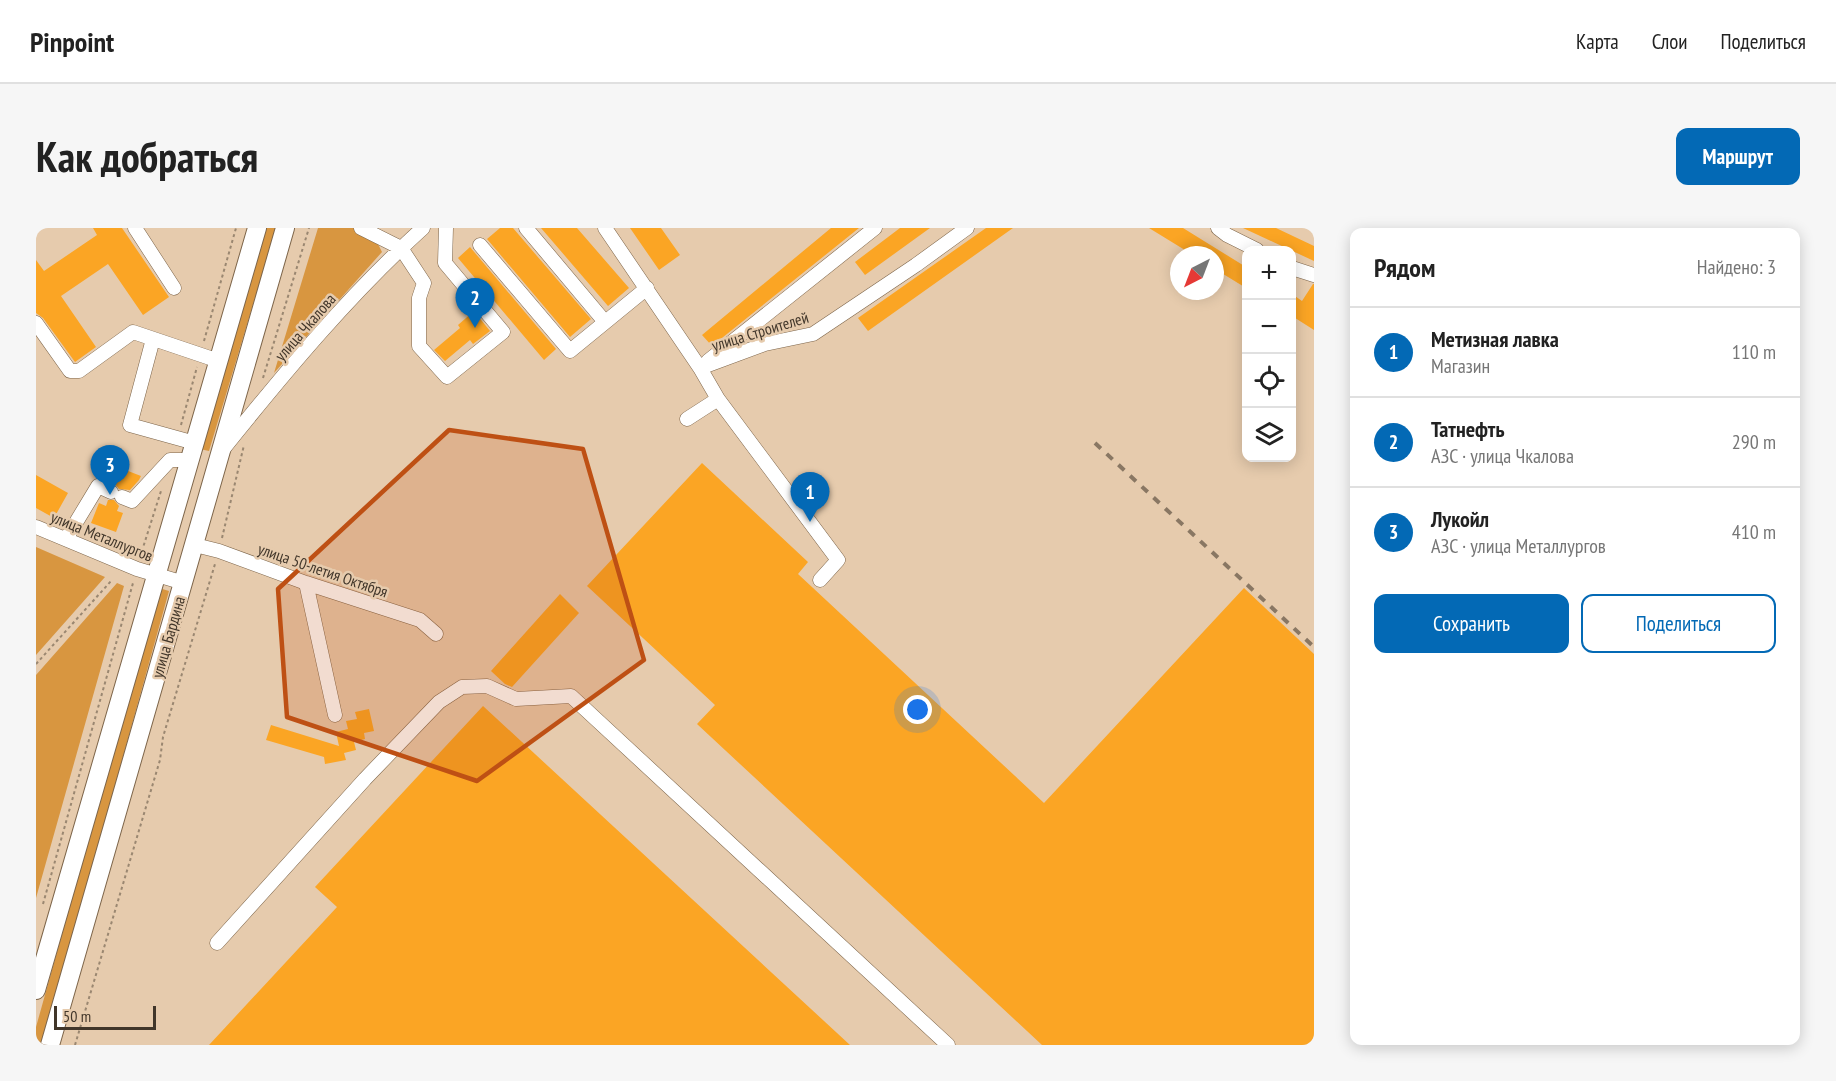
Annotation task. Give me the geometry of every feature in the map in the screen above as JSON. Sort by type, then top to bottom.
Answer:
[{"type":"main road","name":"улица Бардина","points":[[36,990],[257,228]]},
{"type":"main road","name":"улица Бардина","points":[[50,1045],[285,228]]},
{"type":"main road","points":[[51,937],[79,945]]},
{"type":"street","points":[[135,228],[174,288]]},
{"type":"street","points":[[361,228],[401,248],[424,283],[418,298],[419,346],[447,377],[503,332],[445,263],[446,228]]},
{"type":"street","name":"улица Чкалова","points":[[219,454],[331,321],[423,228]]},
{"type":"street","points":[[526,228],[605,322]]},
{"type":"street","name":"улица Строителей","points":[[606,228],[700,368],[765,344],[813,334],[968,228]]},
{"type":"street","points":[[820,580],[838,560],[718,399],[700,368],[875,228]]},
{"type":"street","points":[[1218,228],[1249,246]]},
{"type":"street","points":[[480,245],[570,351],[647,288]]},
{"type":"street","points":[[1296,269],[1314,275]]},
{"type":"street","points":[[36,323],[70,371],[79,370],[133,332],[219,361]]},
{"type":"street","points":[[153,339],[130,425],[193,452]]},
{"type":"street","points":[[687,419],[718,399]]},
{"type":"street","points":[[66,539],[98,486],[132,501],[170,460],[193,452]]},
{"type":"street","name":"улица Металлургов","points":[[36,527],[156,575],[184,583]]},
{"type":"street","name":"улица 50-летия Октября","points":[[195,545],[219,551],[306,584],[420,620],[436,634]]},
{"type":"street","points":[[306,584],[335,715]]},
{"type":"street","points":[[217,943],[365,779],[439,702],[462,687],[487,686],[516,699],[571,696],[948,1045]]},
{"type":"path","points":[[75,1045],[160,760],[163,737],[175,695],[219,551]]},
{"type":"path","points":[[36,664],[112,580]]},
{"type":"highlighted area","points":[[449,430],[583,449],[644,660],[477,781],[287,717],[278,589]]},
{"type":"shaded area","points":[[264,228],[276,228],[209,451],[200,449]]},
{"type":"shaded area","points":[[318,228],[353,228],[375,238],[382,252],[274,373]]},
{"type":"shaded area","points":[[36,547],[105,577],[36,655]]},
{"type":"shaded area","points":[[117,583],[124,586],[36,898],[36,675]]},
{"type":"shaded area","points":[[159,588],[169,591],[43,1045],[36,1045],[36,1027]]},
{"type":"building","points":[[93,228],[122,228],[169,297],[143,315],[108,264],[61,296],[96,347],[75,362],[43,318],[36,313],[36,260],[44,271],[97,235]]},
{"type":"building","points":[[500,228],[513,228],[591,319],[570,337],[487,239]]},
{"type":"building","points":[[541,228],[577,228],[629,288],[608,306]]},
{"type":"building","points":[[630,228],[661,228],[680,255],[659,270]]},
{"type":"building","points":[[831,228],[859,228],[712,346],[702,335]]},
{"type":"building","points":[[900,228],[930,228],[865,275],[855,262]]},
{"type":"building","points":[[986,228],[1013,228],[868,331],[858,318]]},
{"type":"building","points":[[1149,228],[1183,228],[1212,246],[1178,246]]},
{"type":"building","points":[[1243,228],[1276,228],[1314,246],[1314,261],[1296,253],[1296,246],[1282,246]]},
{"type":"building","points":[[470,247],[556,349],[544,360],[458,258]]},
{"type":"building","points":[[1224,253],[1242,265],[1242,286],[1224,275]]},
{"type":"building","points":[[1314,284],[1314,330],[1296,319],[1296,297],[1302,301]]},
{"type":"building","points":[[474,311],[490,331],[473,344],[470,340],[445,361],[434,350],[460,328],[458,325]]},
{"type":"building","points":[[702,463],[808,562],[798,574],[1044,803],[1244,588],[1314,654],[1314,1045],[1042,1045],[697,724],[715,705],[587,586]]},
{"type":"building","points":[[110,464],[141,476],[130,490],[119,489],[115,484],[104,479]]},
{"type":"building","points":[[36,475],[68,493],[54,518],[36,508]]},
{"type":"building","points":[[108,500],[114,500],[119,506],[117,511],[123,513],[116,532],[91,523],[99,503],[106,506]]},
{"type":"building","points":[[560,594],[579,613],[512,687],[505,684],[491,671]]},
{"type":"building","points":[[483,706],[850,1045],[209,1045],[337,907],[315,887]]},
{"type":"building","points":[[369,709],[374,731],[364,733],[365,739],[354,742],[356,750],[344,753],[346,760],[325,764],[324,757],[266,740],[271,725],[339,746],[336,732],[348,729],[346,721],[357,719],[355,712]]},
{"type":"railway","points":[[1095,443],[1314,647]]},
{"type":"place","name":"Татнефть","points":[[475,328]]},
{"type":"place","name":"Лукойл","points":[[110,495]]},
{"type":"place","name":"Метизная лавка","points":[[810,522]]}]
